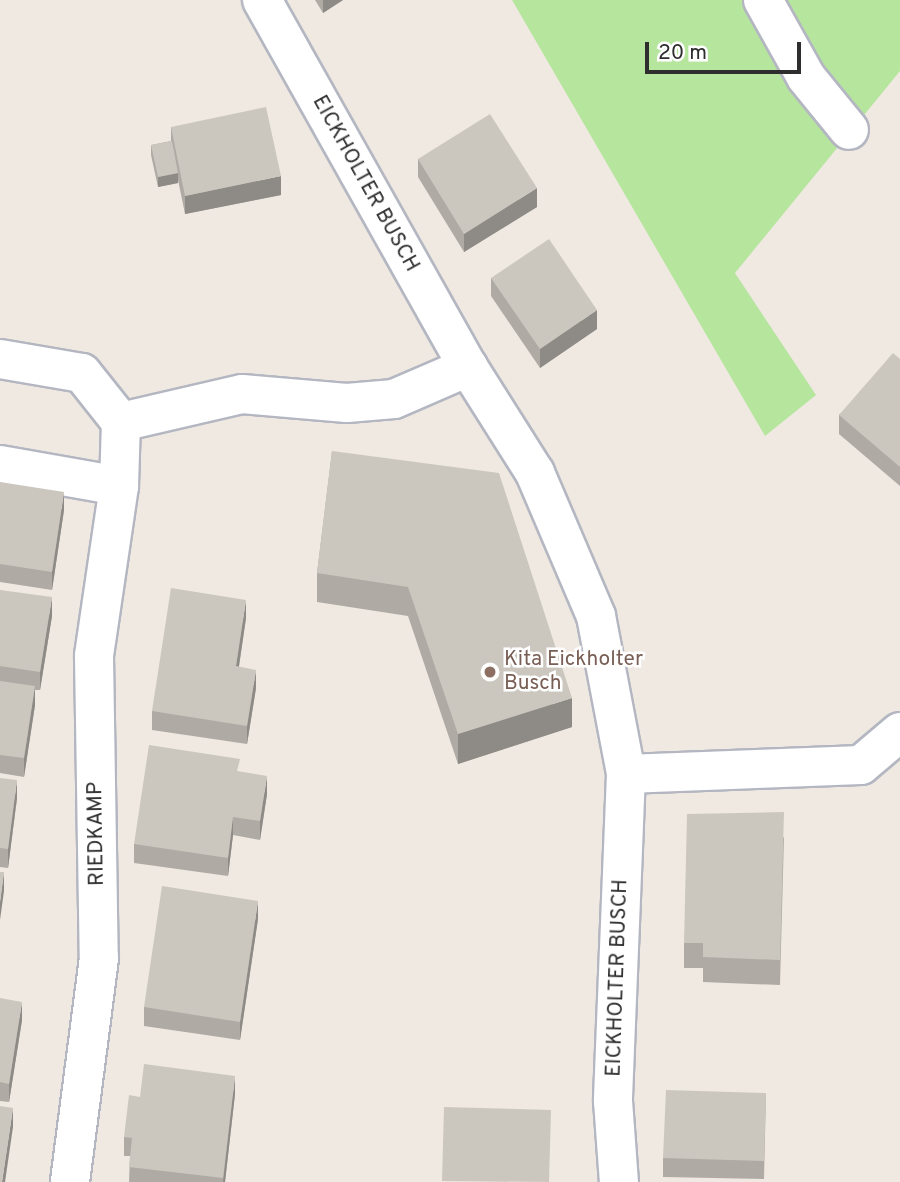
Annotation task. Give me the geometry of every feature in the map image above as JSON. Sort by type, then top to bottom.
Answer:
[{"type":"street","name":"EICKHOLTER BUSCH","points":[[262,0],[468,367],[536,473],[596,616],[626,774],[614,1101],[619,1182]]},
{"type":"street","points":[[763,0],[806,77],[849,130]]},
{"type":"street","points":[[0,359],[82,373],[121,422],[242,394],[348,403],[394,399],[468,367]]},
{"type":"street","name":"RIEDKAMP","points":[[70,1182],[99,958],[94,656],[119,486],[121,422]]},
{"type":"street","points":[[0,465],[119,486]]},
{"type":"street","points":[[626,774],[861,765],[900,732]]},
{"type":"green space","points":[[512,0],[900,0],[900,71],[735,273],[816,395],[765,436]]},
{"type":"building","points":[[266,107],[281,176],[185,196],[171,127]]},
{"type":"building","points":[[490,114],[537,188],[464,234],[418,159]]},
{"type":"building","points":[[172,141],[178,173],[158,177],[151,145]]},
{"type":"building","points":[[549,239],[597,310],[540,349],[491,278]]},
{"type":"building","points":[[893,353],[900,359],[900,467],[839,415]]},
{"type":"building","name":"Kita Eickholter Busch","points":[[332,451],[499,473],[572,698],[458,734],[408,587],[317,573]]},
{"type":"building","points":[[0,482],[64,492],[52,572],[0,564]]},
{"type":"building","points":[[171,588],[246,600],[236,666],[256,670],[247,726],[152,711]]},
{"type":"building","points":[[0,590],[52,597],[40,672],[0,666]]},
{"type":"building","points":[[0,681],[35,686],[24,758],[0,755]]},
{"type":"building","points":[[149,745],[240,759],[237,771],[267,776],[260,821],[233,817],[228,858],[134,844]]},
{"type":"building","points":[[0,778],[17,780],[8,849],[0,848]]},
{"type":"building","points":[[784,812],[780,960],[703,957],[703,943],[684,943],[687,814]]},
{"type":"building","points":[[0,872],[4,872],[0,902]]},
{"type":"building","points":[[162,886],[258,901],[240,1022],[144,1007]]},
{"type":"building","points":[[0,998],[22,1002],[9,1084],[0,1082]]},
{"type":"building","points":[[144,1064],[235,1076],[223,1178],[129,1167],[132,1138],[124,1137],[129,1095],[140,1097]]},
{"type":"building","points":[[666,1090],[766,1093],[764,1161],[663,1158]]},
{"type":"building","points":[[0,1106],[13,1108],[2,1182],[0,1182]]},
{"type":"building","points":[[444,1107],[551,1110],[549,1182],[442,1181]]},
{"type":"place","name":"Kita Eickholter Busch","points":[[490,672]]}]
